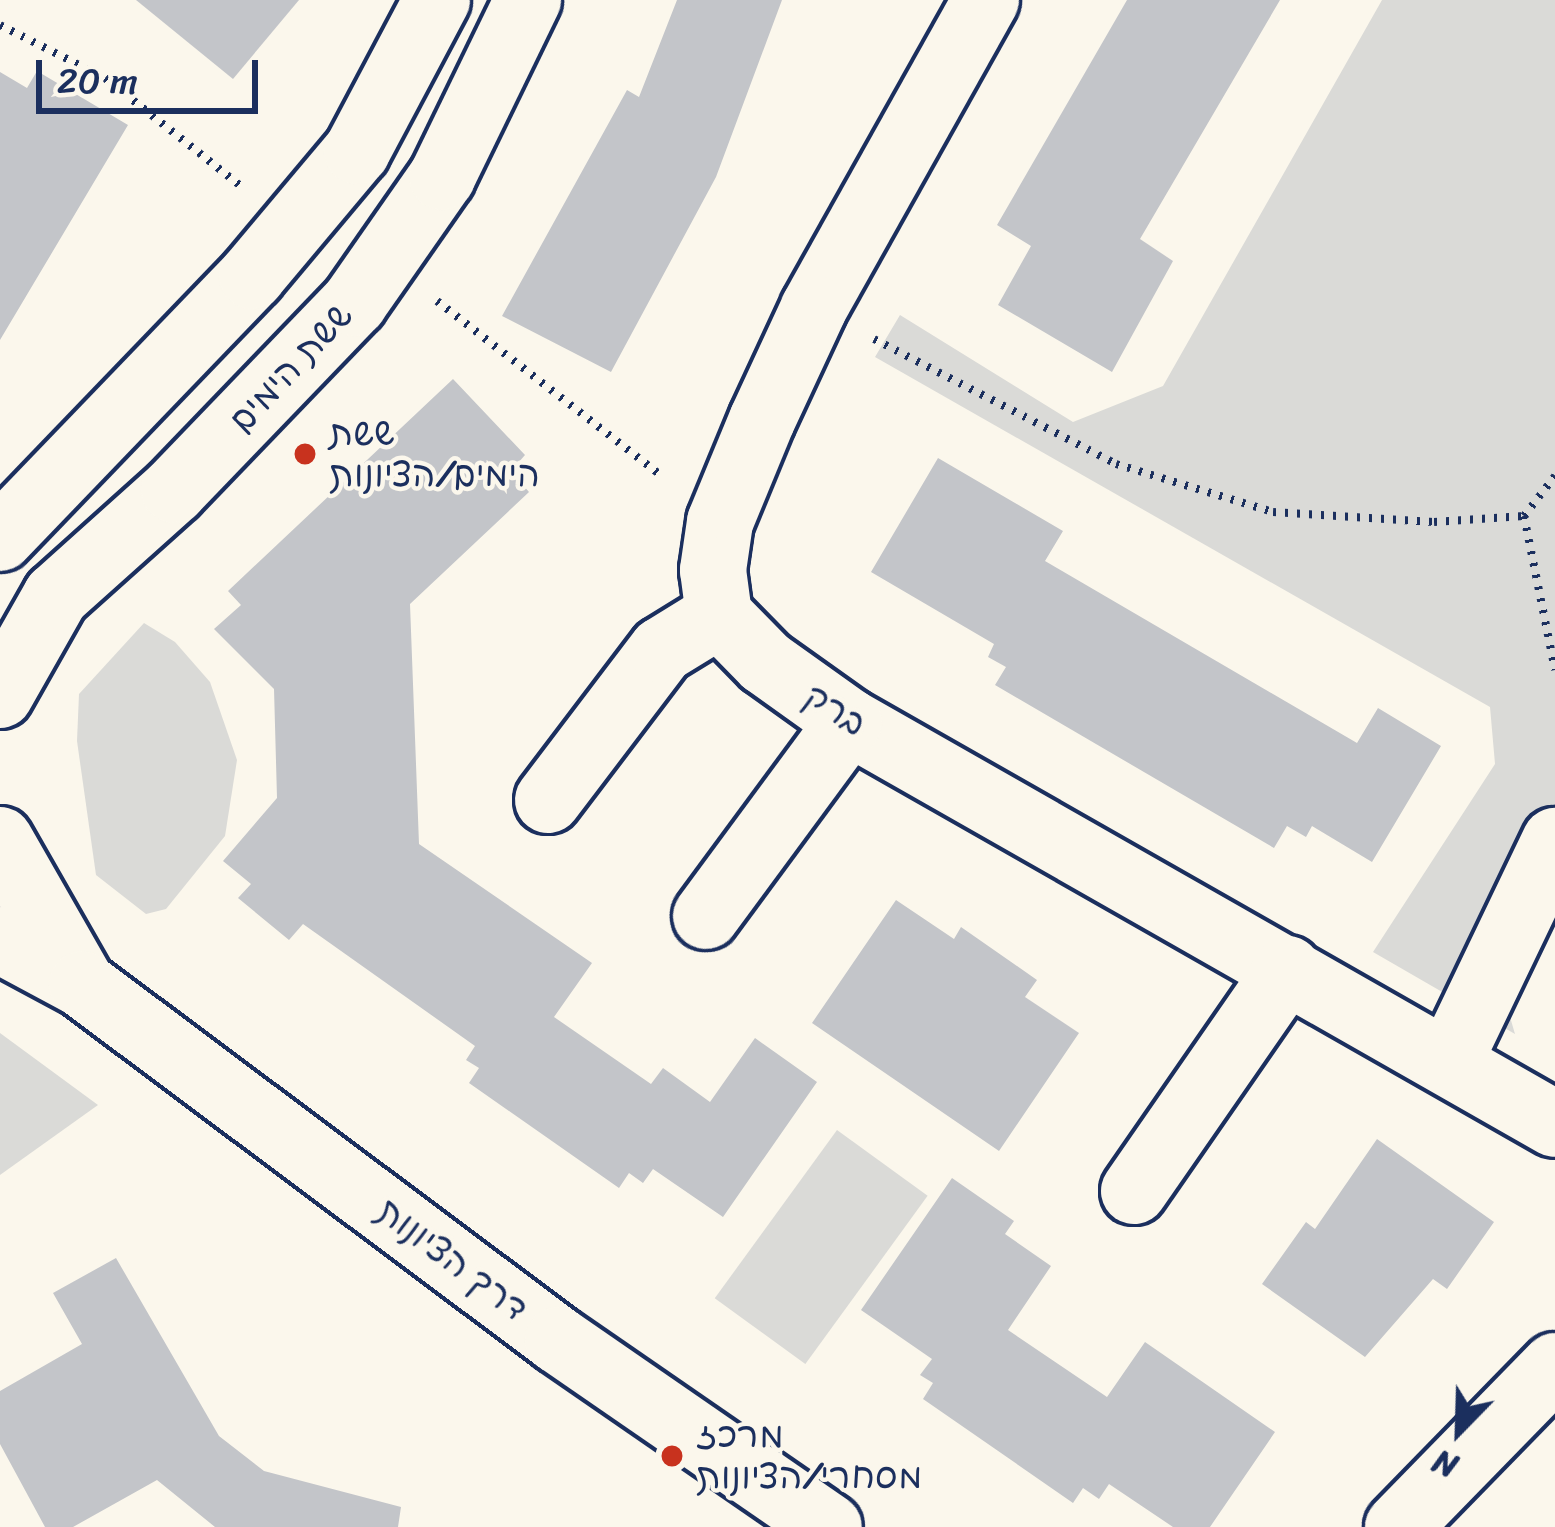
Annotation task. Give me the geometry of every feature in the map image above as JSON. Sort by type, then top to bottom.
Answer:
[{"type":"street","points":[[0,538],[252,276],[357,151],[437,0]]},
{"type":"street","name":"ששת הימים","points":[[0,695],[56,596],[174,490],[354,303],[442,177],[528,0]]},
{"type":"street","points":[[548,800],[662,650],[719,615],[713,570],[720,522],[762,420],[814,308],[986,0]]},
{"type":"street","name":"ברק","points":[[719,615],[765,662],[849,722],[1450,1060],[1555,1124]]},
{"type":"street","points":[[706,916],[849,722]]},
{"type":"street","name":"דרך הציונות","points":[[0,840],[82,984]]},
{"type":"street","points":[[1450,1060],[1555,841]]},
{"type":"street","name":"דרך הציונות","points":[[0,940],[82,984],[558,1340],[830,1527]]},
{"type":"street","points":[[1134,1191],[1288,969]]},
{"type":"street","points":[[1398,1527],[1555,1366]]},
{"type":"path","points":[[0,25],[105,78],[255,199]]},
{"type":"path","points":[[423,290],[682,491]]},
{"type":"path","points":[[873,338],[1116,464],[1273,512],[1434,522],[1523,516],[1555,476]]},
{"type":"path","points":[[1523,516],[1555,670]]},
{"type":"shaded area","points":[[1382,0],[1555,0],[1555,922],[1510,1017],[1515,1034],[1373,952],[1495,764],[1490,707],[875,357],[900,315],[1073,422],[1163,386]]},
{"type":"shaded area","points":[[144,623],[175,642],[210,682],[237,760],[225,836],[166,909],[146,914],[96,875],[77,741],[79,694]]},
{"type":"shaded area","points":[[0,1033],[98,1105],[0,1175]]},
{"type":"shaded area","points":[[837,1130],[928,1196],[805,1364],[715,1298]]},
{"type":"building","points":[[136,0],[299,0],[233,79]]},
{"type":"building","points":[[677,0],[782,0],[716,177],[611,372],[502,316],[627,90],[639,97]]},
{"type":"building","points":[[1127,0],[1280,0],[1140,239],[1173,261],[1112,372],[998,305],[1031,246],[997,225]]},
{"type":"building","points":[[37,71],[128,125],[0,340],[0,72],[27,88]]},
{"type":"building","points":[[453,379],[525,455],[511,471],[529,492],[410,604],[419,844],[592,963],[554,1017],[651,1084],[663,1068],[710,1102],[755,1038],[817,1082],[723,1217],[653,1169],[643,1183],[629,1173],[619,1188],[469,1083],[479,1068],[466,1060],[475,1046],[303,924],[289,940],[238,898],[251,884],[223,861],[277,798],[274,689],[214,629],[241,605],[228,591]]},
{"type":"building","points":[[938,458],[1063,531],[1045,561],[1357,743],[1378,708],[1441,746],[1372,862],[1312,826],[1306,837],[1287,826],[1274,848],[995,685],[1006,667],[988,657],[994,644],[871,572]]},
{"type":"building","points":[[896,900],[954,939],[961,927],[1037,980],[1025,997],[1079,1033],[999,1151],[812,1023]]},
{"type":"building","points":[[1377,1139],[1494,1222],[1447,1289],[1433,1279],[1365,1357],[1262,1284],[1306,1222],[1315,1229]]},
{"type":"building","points":[[952,1178],[1014,1221],[1005,1234],[1051,1266],[1008,1330],[1107,1397],[1145,1342],[1275,1432],[1210,1527],[1173,1527],[1109,1484],[1099,1499],[1083,1488],[1073,1503],[923,1399],[933,1383],[920,1375],[932,1359],[861,1310]]},
{"type":"building","points":[[116,1258],[219,1436],[264,1471],[401,1507],[398,1527],[215,1527],[157,1480],[73,1527],[45,1527],[0,1444],[0,1391],[82,1344],[53,1293]]},
{"type":"place","name":"ששת הימים/הציונות","points":[[305,454]]},
{"type":"place","name":"מרכז מסחרי/הציונות","points":[[672,1456]]}]
